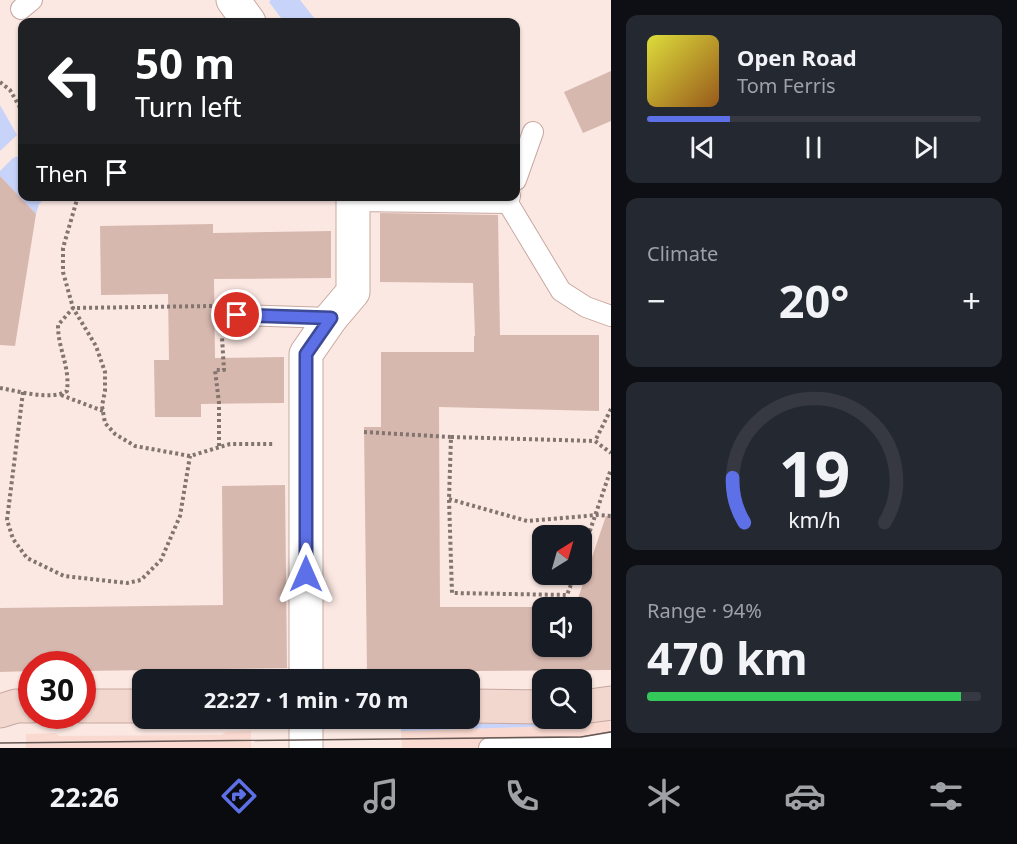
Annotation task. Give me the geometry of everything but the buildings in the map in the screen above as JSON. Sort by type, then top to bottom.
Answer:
[{"type":"street","points":[[233,0],[246,18]]},
{"type":"street","points":[[306,669],[306,354],[331,318],[353,292],[353,201]]},
{"type":"street","points":[[592,705],[610,703]]},
{"type":"street","points":[[0,711],[18,706]]},
{"type":"street","points":[[96,706],[132,706]]},
{"type":"street","points":[[480,706],[532,706]]},
{"type":"street","points":[[306,729],[306,748]]},
{"type":"lane","points":[[520,169],[533,132]]},
{"type":"lane","points":[[510,201],[561,291],[586,307],[610,316]]},
{"type":"lane","points":[[229,311],[331,318]]},
{"type":"lane","points":[[489,748],[584,747],[610,742]]},
{"type":"path","points":[[0,82],[10,90],[18,104]]},
{"type":"path","points":[[77,201],[63,248],[63,272],[74,308],[96,346],[105,372],[103,411],[105,423],[115,434],[135,446],[190,456],[230,444],[307,443]]},
{"type":"path","points":[[60,395],[67,391],[69,375],[58,340],[58,325],[74,308],[229,311],[224,370],[215,370],[219,403],[219,446]]},
{"type":"path","points":[[0,388],[60,395],[103,411]]},
{"type":"path","points":[[23,392],[7,520],[13,539],[27,558],[64,576],[127,584],[141,580],[161,560],[180,516],[190,456]]},
{"type":"path","points":[[595,441],[610,408]]},
{"type":"path","points":[[364,432],[595,441],[610,453]]},
{"type":"path","points":[[451,437],[449,499],[452,593],[567,595],[571,585]]},
{"type":"path","points":[[592,528],[610,469]]},
{"type":"path","points":[[449,499],[527,521],[610,516]]},
{"type":"shaded area","points":[[271,0],[300,0],[314,18],[281,18],[269,2]]},
{"type":"shaded area","points":[[0,105],[17,135],[0,151]]},
{"type":"shaded area","points":[[18,156],[18,195],[0,176],[0,171],[13,158]]},
{"type":"shaded area","points":[[24,201],[42,201],[36,214]]},
{"type":"shaded area","points":[[610,716],[610,748],[402,748],[401,731],[532,727],[532,729],[592,729],[592,718]]},
{"type":"shaded area","points":[[532,718],[532,727],[480,728],[480,719]]},
{"type":"shaded area","points":[[401,729],[464,729],[401,731]]},
{"type":"shaded area","points":[[251,731],[251,748],[26,748],[26,734],[55,733],[59,736],[222,735],[226,732]]},
{"type":"tram line","points":[[0,743],[581,737],[611,732]]},
{"type":"route","points":[[237,315],[331,318],[306,354],[306,574]]}]
